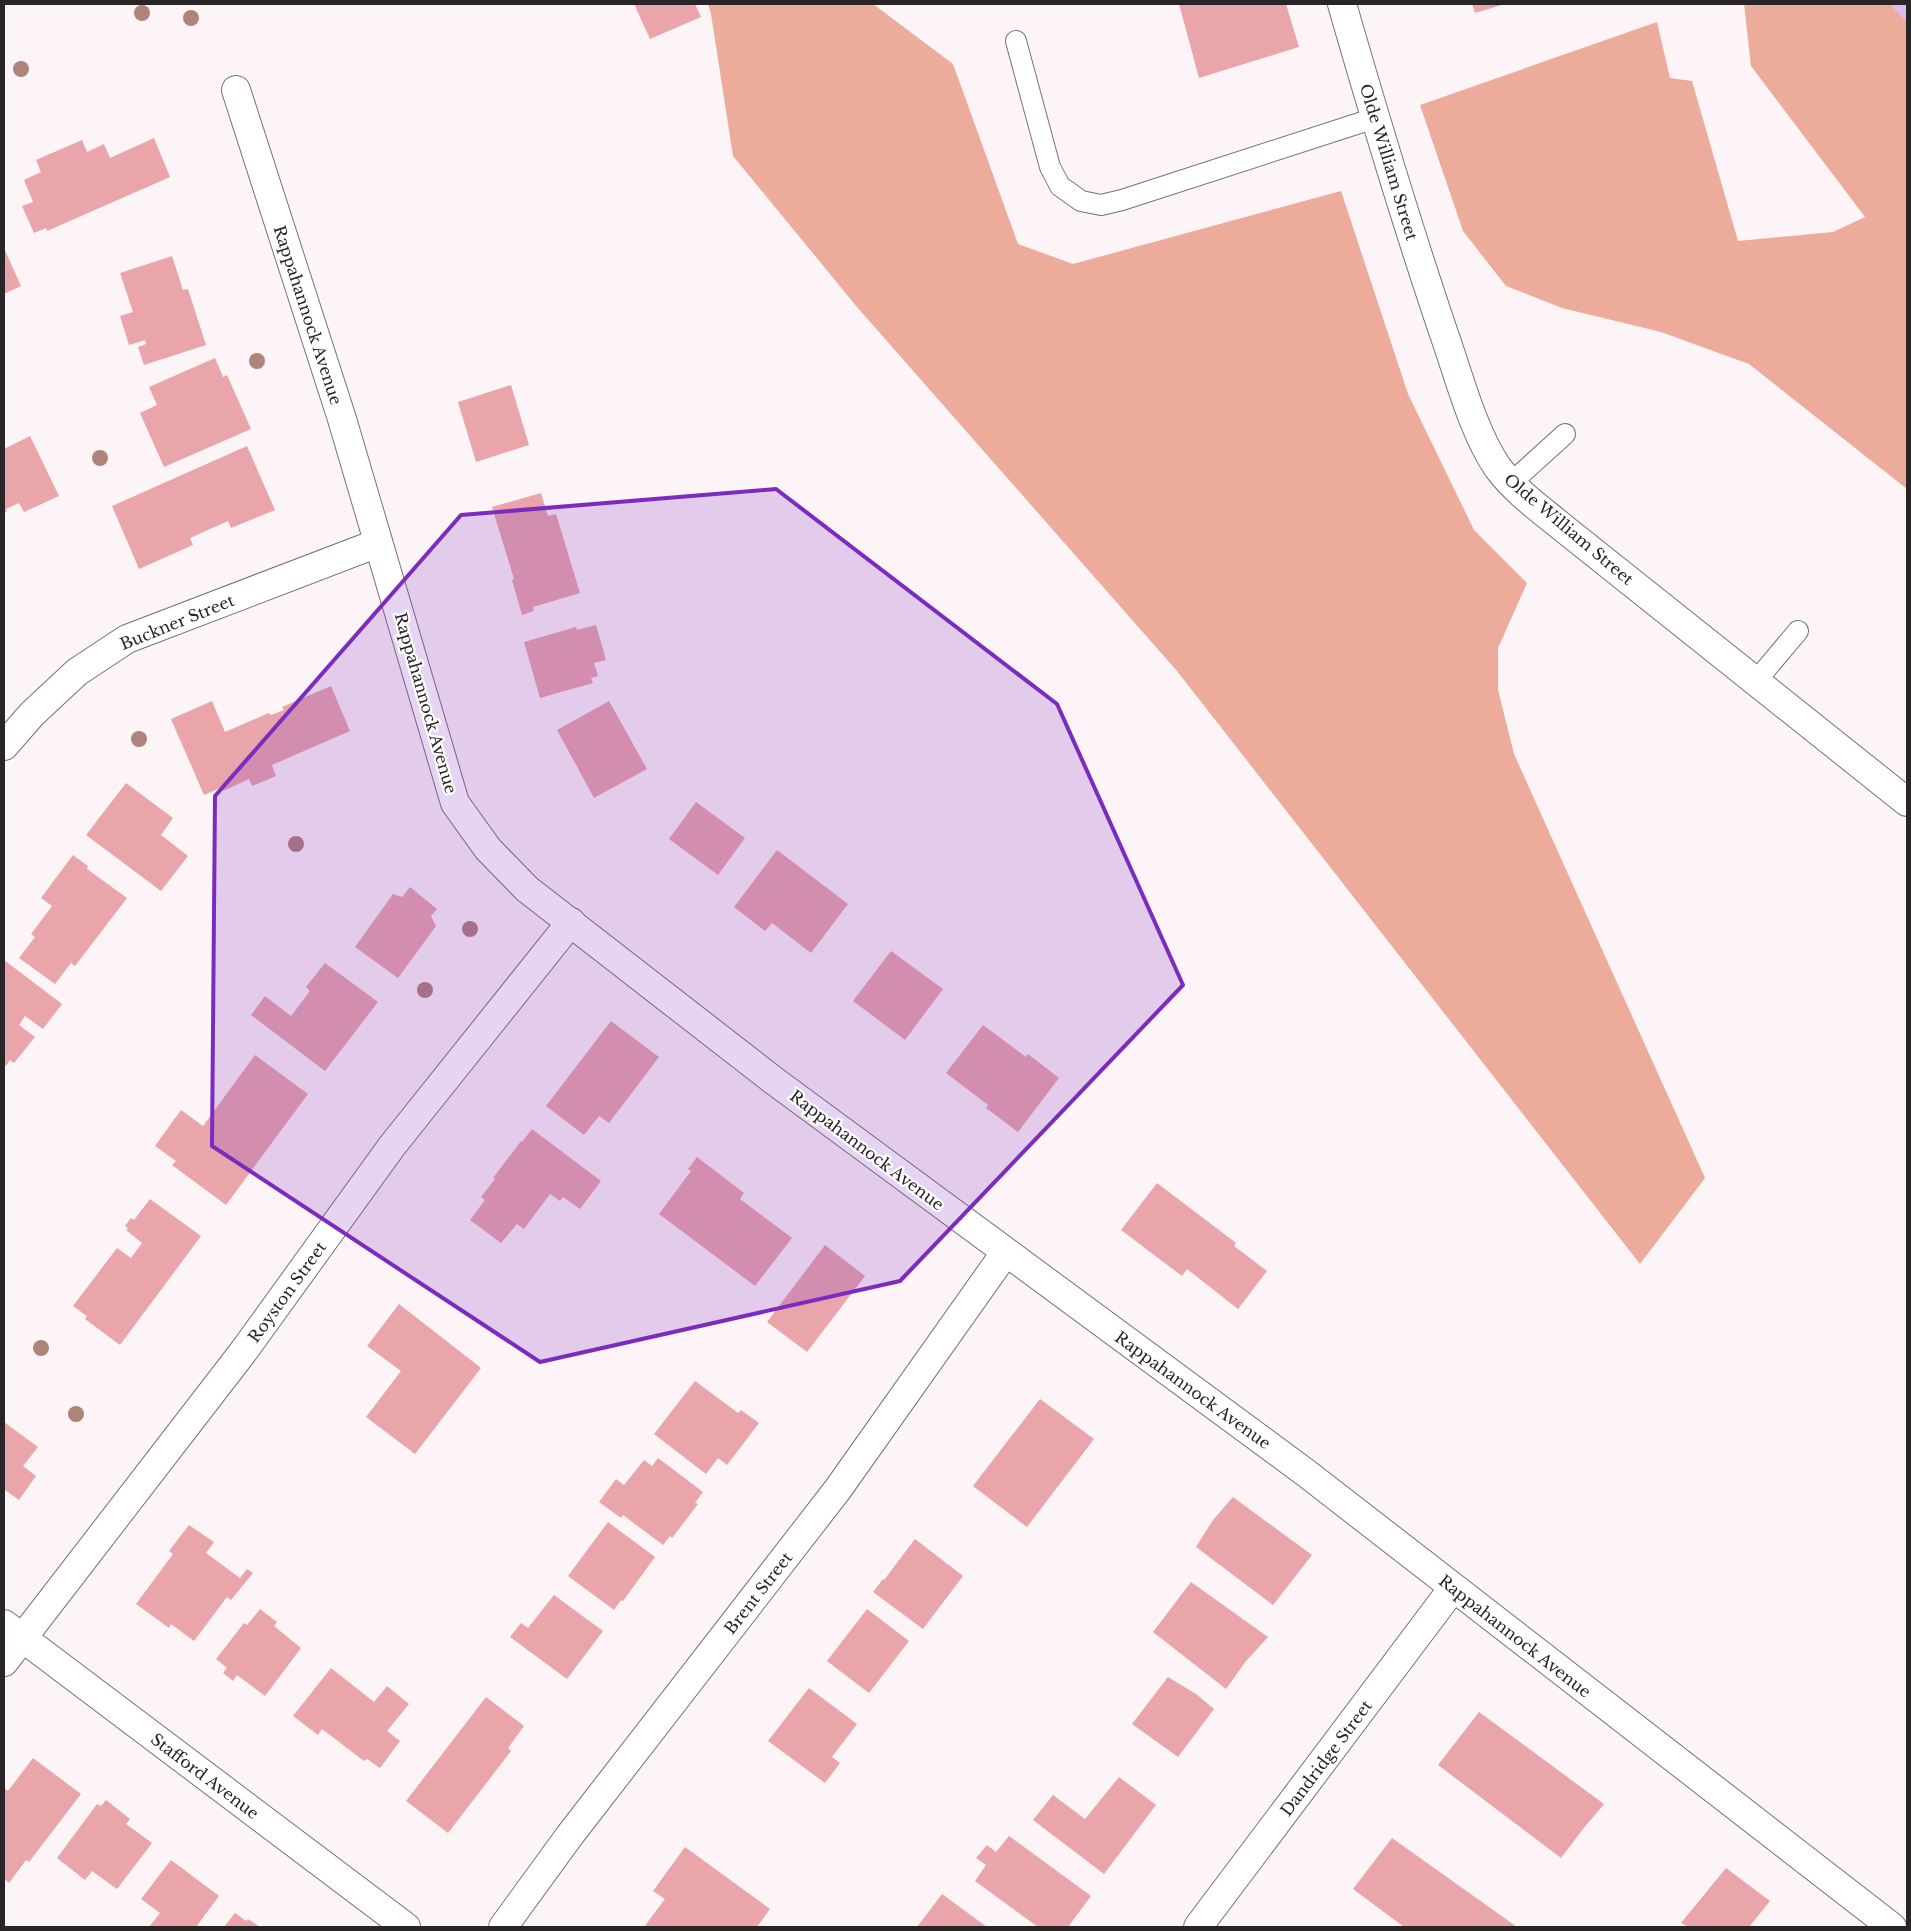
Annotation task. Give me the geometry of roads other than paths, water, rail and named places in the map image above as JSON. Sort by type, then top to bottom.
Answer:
[{"type":"street","name":"Olde William Street","points":[[1342,4],[1416,250],[1477,426],[1498,468],[1511,483],[1562,527],[1907,802]]},
{"type":"street","name":"Rappahannock Avenue","points":[[236,90],[342,420],[455,803],[488,849],[527,888],[773,1080],[1306,1473],[1892,1927]]},
{"type":"street","name":"Buckner Street","points":[[4,746],[32,714],[76,672],[127,639],[378,543]]},
{"type":"street","name":"Royston Street","points":[[4,1662],[13,1631],[243,1352],[392,1146],[570,922]]},
{"type":"street","name":"Brent Street","points":[[503,1927],[570,1835],[838,1489],[1005,1252]]},
{"type":"street","name":"Dandridge Street","points":[[1198,1927],[1453,1588]]},
{"type":"street","name":"Stafford Avenue","points":[[13,1631],[406,1927]]},
{"type":"lane","points":[[1016,41],[1050,167],[1060,186],[1081,201],[1102,205],[1122,200],[1375,118]]},
{"type":"lane","points":[[1511,483],[1565,434]]},
{"type":"lane","points":[[1756,681],[1798,631]]},
{"type":"waterway","points":[[1897,4],[1907,15]]}]
